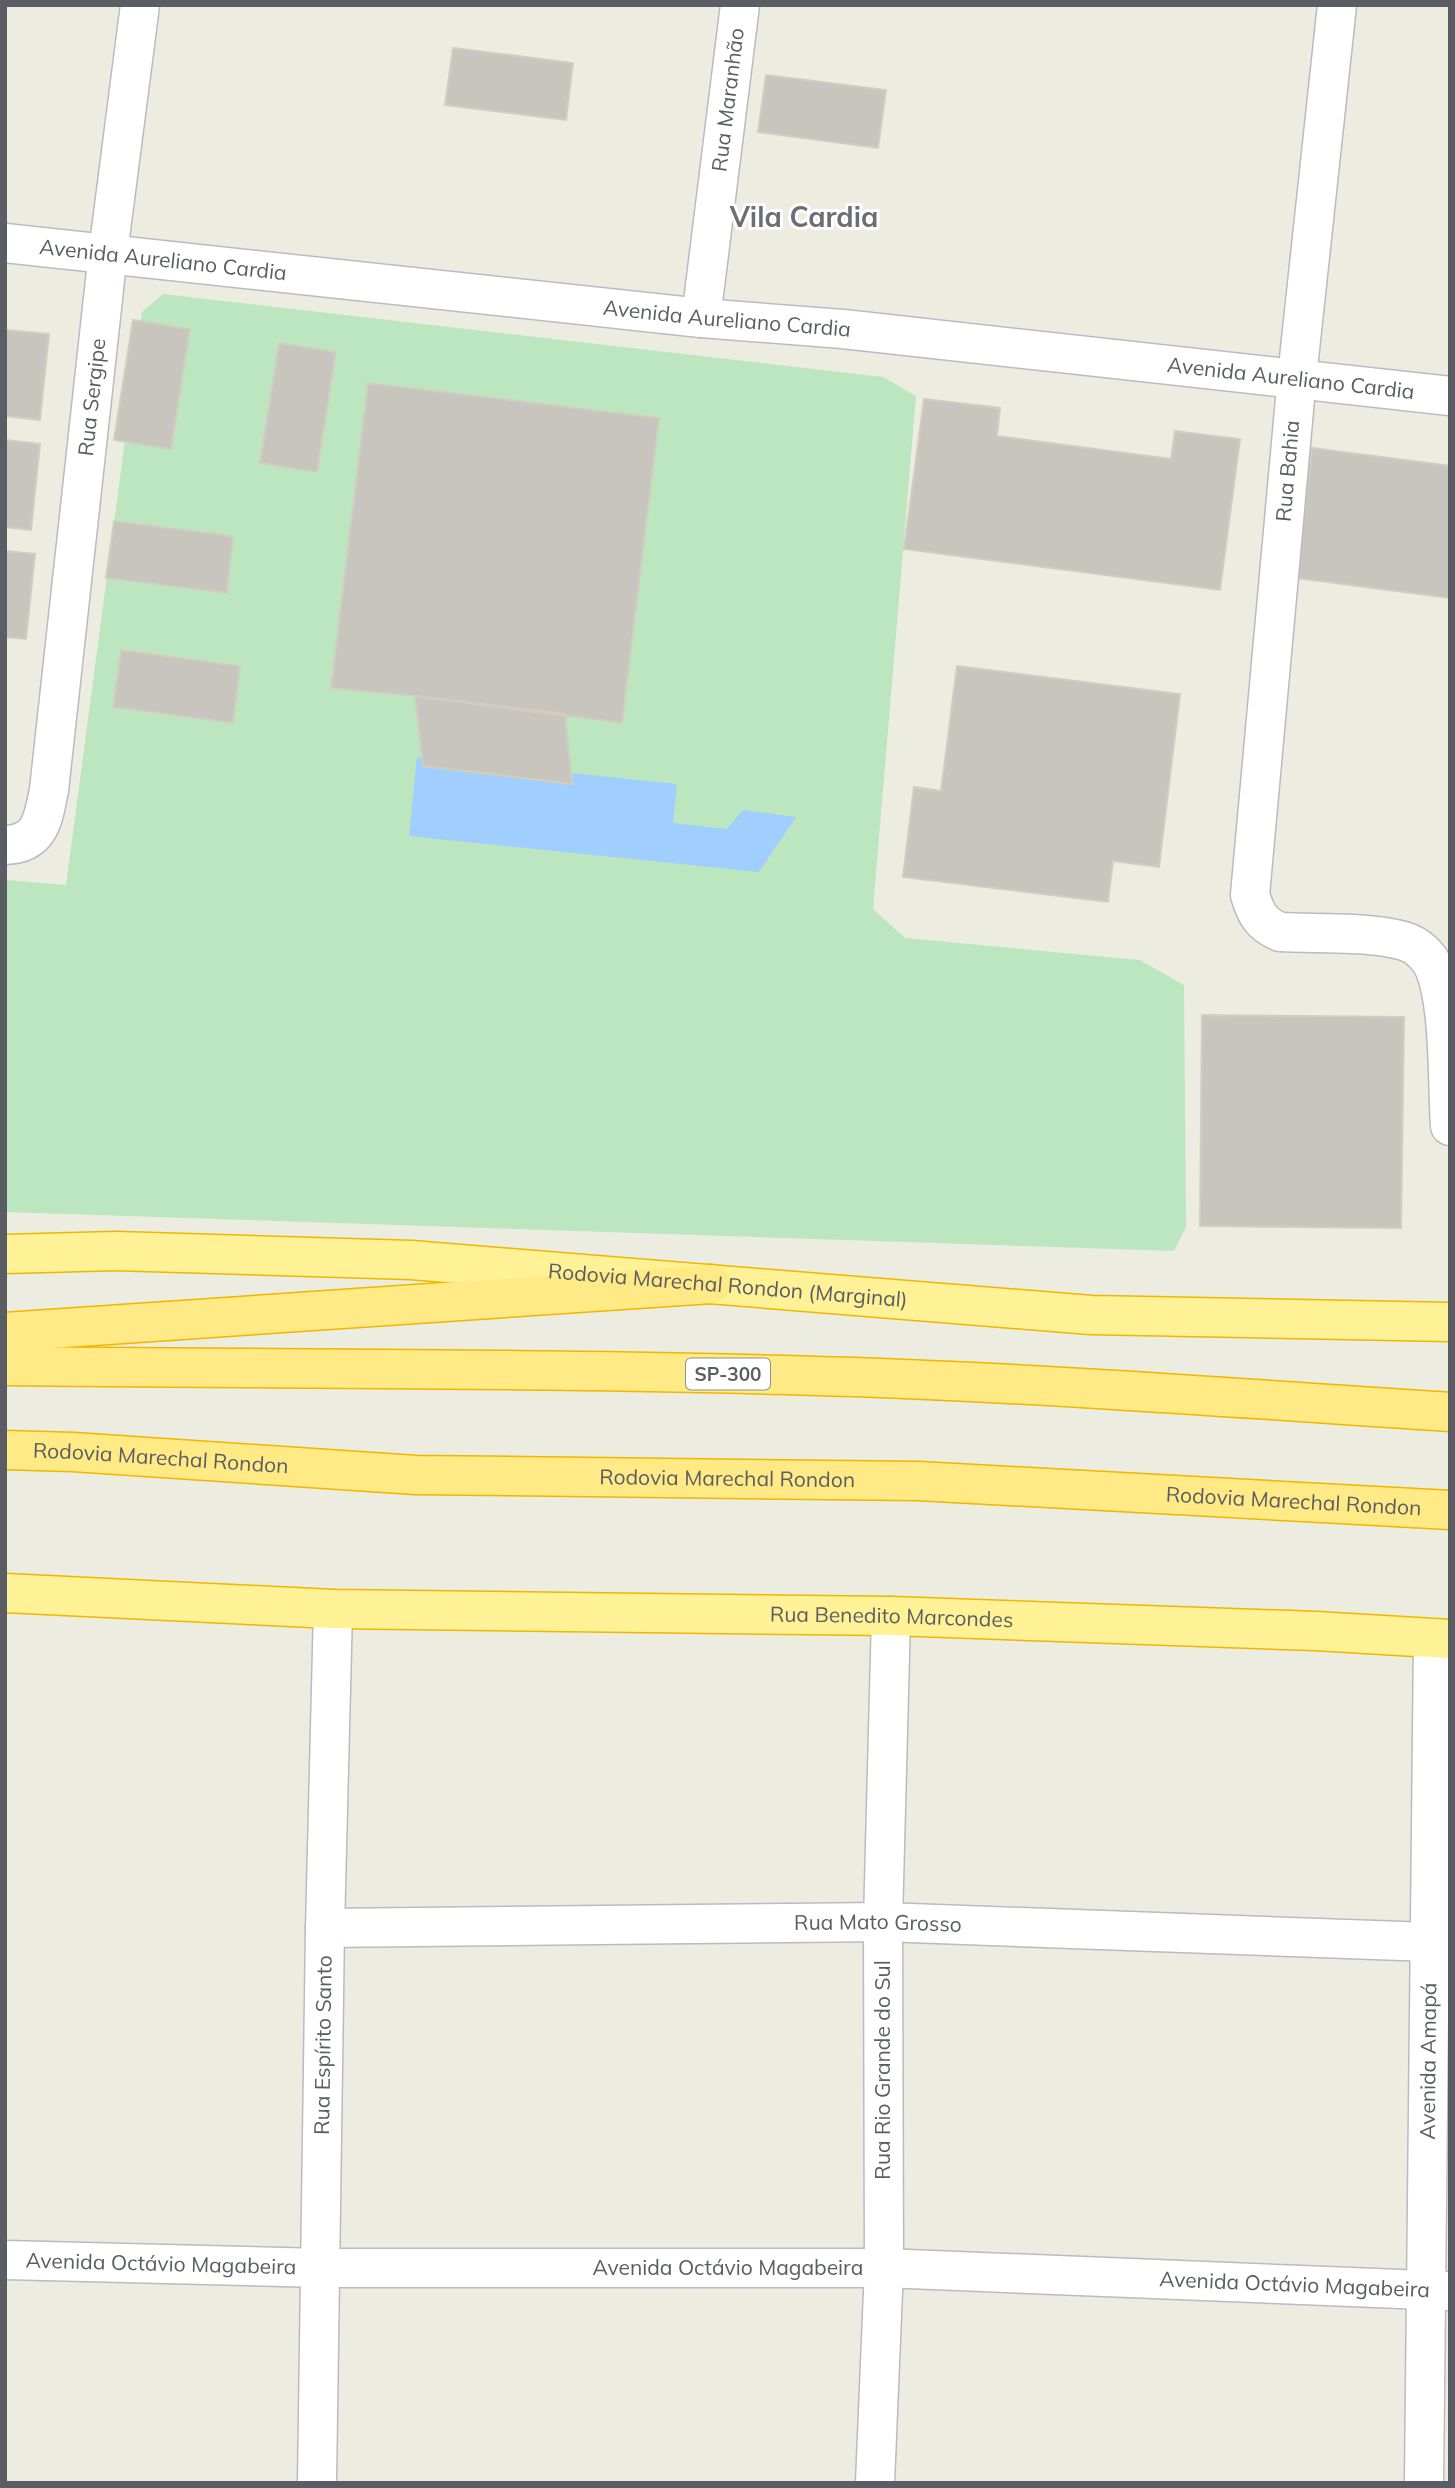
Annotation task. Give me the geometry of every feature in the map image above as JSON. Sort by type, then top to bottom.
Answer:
[{"type":"highway","name":"Rodovia Marechal Rondon (Marginal)","points":[[5,1254],[116,1251],[411,1260],[1091,1315],[1450,1322]]},
{"type":"highway","points":[[5,1332],[711,1284]]},
{"type":"highway","name":"SP-300","points":[[5,1366],[857,1377],[1450,1412]]},
{"type":"highway","name":"Rodovia Marechal Rondon","points":[[5,1450],[73,1451],[416,1475],[918,1481],[1450,1510]]},
{"type":"highway","name":"Rua Benedito Marcondes","points":[[5,1593],[333,1609],[891,1616],[1316,1631],[1441,1639]]},
{"type":"street","name":"Rua Sergipe","points":[[5,845],[31,838],[43,821],[49,790],[108,253],[140,5]]},
{"type":"street","name":"Rua Maranhão","points":[[701,318],[740,5]]},
{"type":"street","name":"Rua Bahia","points":[[1337,5],[1297,377],[1250,895],[1257,917],[1268,927],[1280,932],[1382,937],[1407,942],[1422,951],[1434,968],[1443,998],[1450,1126]]},
{"type":"street","name":"Avenida Aureliano Cardia","points":[[5,243],[701,318],[843,329],[1297,377],[1450,396]]},
{"type":"street","name":"Rua Espírito Santo","points":[[317,2483],[325,1928],[333,1609]]},
{"type":"street","name":"Rua Rio Grande do Sul","points":[[875,2483],[884,2268],[883,1922],[891,1616]]},
{"type":"street","name":"Avenida Amapá","points":[[1424,2483],[1437,2291],[1430,1942],[1441,1639]]},
{"type":"street","name":"Rua Mato Grosso","points":[[325,1928],[883,1922],[1430,1942]]},
{"type":"street","name":"Avenida Octávio Magabeira","points":[[5,2260],[321,2268],[884,2268],[1437,2291]]},
{"type":"green space","points":[[163,294],[883,377],[916,396],[873,909],[905,938],[1140,960],[1184,985],[1186,1227],[1174,1251],[5,1212],[5,880],[66,885],[142,312]]},
{"type":"water","points":[[417,757],[677,784],[673,823],[727,829],[743,810],[796,817],[759,872],[409,836]]},
{"type":"building","points":[[453,48],[573,63],[566,120],[445,105]]},
{"type":"building","points":[[766,75],[886,90],[878,148],[758,132]]},
{"type":"building","points":[[133,320],[190,329],[171,449],[114,440]]},
{"type":"building","points":[[5,330],[49,334],[40,420],[5,416]]},
{"type":"building","points":[[279,343],[336,352],[317,472],[260,463]]},
{"type":"building","points":[[368,383],[659,418],[622,723],[331,688]]},
{"type":"building","points":[[924,399],[1000,408],[997,436],[1171,459],[1175,431],[1240,439],[1220,590],[904,549]]},
{"type":"building","points":[[5,440],[40,444],[31,530],[5,527]]},
{"type":"building","points":[[1312,448],[1450,466],[1450,598],[1296,578]]},
{"type":"building","points":[[114,521],[233,536],[227,593],[106,578]]},
{"type":"building","points":[[5,551],[35,554],[26,639],[5,637]]},
{"type":"building","points":[[121,650],[240,666],[233,723],[113,707]]},
{"type":"building","points":[[957,666],[1180,694],[1159,867],[1113,861],[1108,902],[903,877],[914,787],[941,791]]},
{"type":"building","points":[[415,696],[565,714],[572,784],[423,766]]},
{"type":"building","points":[[1202,1015],[1404,1017],[1401,1228],[1200,1226]]},
{"type":"district","name":"Vila Cardia","points":[[804,217]]}]
